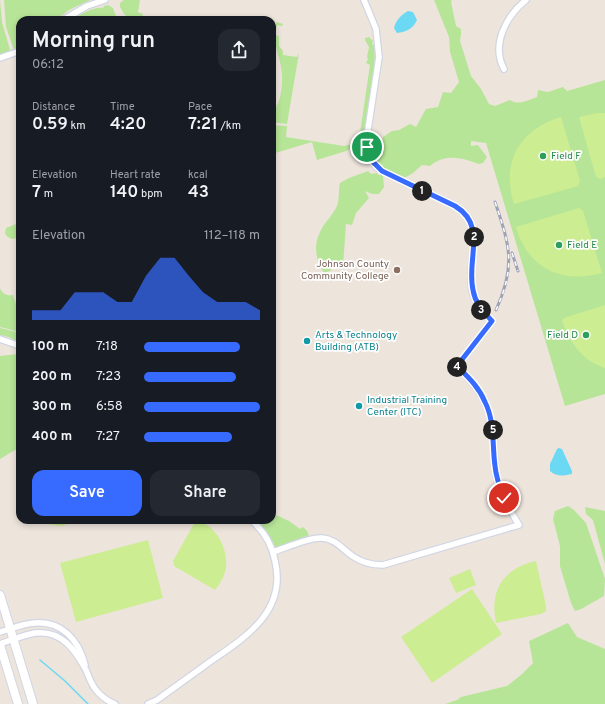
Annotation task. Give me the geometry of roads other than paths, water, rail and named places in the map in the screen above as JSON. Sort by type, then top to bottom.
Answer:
[{"type":"main road","points":[[0,596],[33,704]]},
{"type":"main road","points":[[0,644],[18,704]]},
{"type":"street","points":[[69,16],[77,10],[105,0]]},
{"type":"street","points":[[273,552],[321,538],[336,542],[360,561],[368,564],[383,565],[519,525],[498,484],[492,424],[485,402],[473,383],[457,366],[492,321],[482,310],[476,300],[473,290],[471,275],[474,235],[473,227],[462,210],[387,175],[376,167],[372,161],[367,147],[367,136],[378,57],[378,42],[376,29],[364,0]]},
{"type":"street","points":[[504,69],[500,62],[498,50],[502,32],[514,12],[526,0]]},
{"type":"street","points":[[0,58],[16,53]]},
{"type":"street","points":[[0,339],[16,345]]},
{"type":"street","points":[[148,704],[157,700],[247,636],[262,621],[272,602],[277,583],[277,573],[273,552],[263,533],[255,524]]},
{"type":"street","points":[[0,632],[27,624],[42,623],[64,630],[77,644],[82,655],[86,671]]},
{"type":"street","points":[[0,644],[36,633],[49,634],[63,639],[72,647],[95,689],[115,704]]},
{"type":"water","points":[[408,11],[413,12],[417,20],[409,30],[397,33],[394,28],[397,20]]},
{"type":"water","points":[[557,449],[562,449],[572,474],[560,476],[550,471],[550,464]]},
{"type":"waterway","points":[[40,660],[65,681],[88,704]]},
{"type":"railway","points":[[495,202],[504,231],[509,256],[506,281],[496,310]]},
{"type":"railway","points":[[512,253],[518,271]]},
{"type":"place","name":"Field F","points":[[543,156]]},
{"type":"place","name":"Field E","points":[[559,245]]},
{"type":"place","name":"Johnson County Community College","points":[[397,270]]},
{"type":"place","name":"Field D","points":[[586,335]]},
{"type":"place","name":"Arts & Technology Building (ATB)","points":[[307,341]]},
{"type":"place","name":"Industrial Training Center (ITC)","points":[[359,406]]}]
